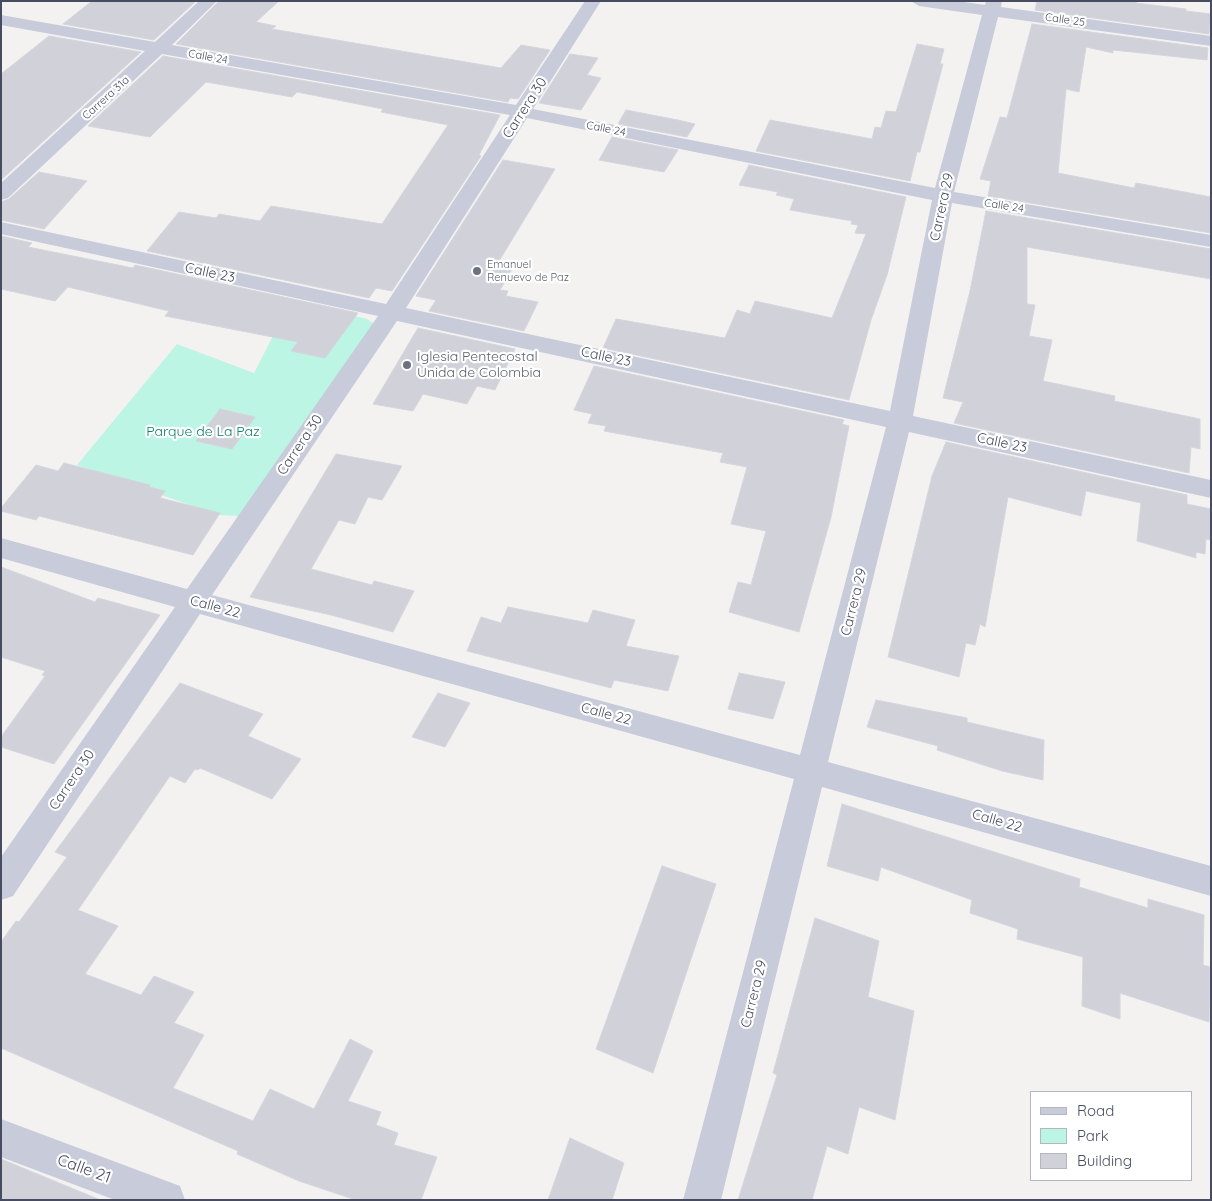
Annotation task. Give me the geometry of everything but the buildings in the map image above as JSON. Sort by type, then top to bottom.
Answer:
[{"type":"street","name":"Carrera 31a","points":[[1,194],[210,1]]},
{"type":"street","name":"Carrera 30","points":[[1,885],[393,311],[593,1]]},
{"type":"street","name":"Calle 25","points":[[919,1],[993,6],[1211,41]]},
{"type":"street","name":"Carrera 29","points":[[702,1200],[900,421],[944,196],[993,6]]},
{"type":"street","name":"Calle 24","points":[[1,20],[522,112],[944,196],[1114,223],[1211,241]]},
{"type":"street","name":"Calle 23","points":[[1,228],[393,311],[1211,489]]},
{"type":"street","name":"Calle 22","points":[[1,548],[1211,881]]},
{"type":"street","name":"Calle 21","points":[[1,1138],[166,1200]]},
{"type":"green space","name":"Parque de La Paz","points":[[291,301],[367,319],[385,331],[259,517],[218,515],[77,465],[177,344],[254,373]]},
{"type":"place","name":"Emanuel Renuevo de Paz","points":[[477,271]]},
{"type":"place","name":"Iglesia Pentecostal Unida de Colombia","points":[[407,365]]}]
